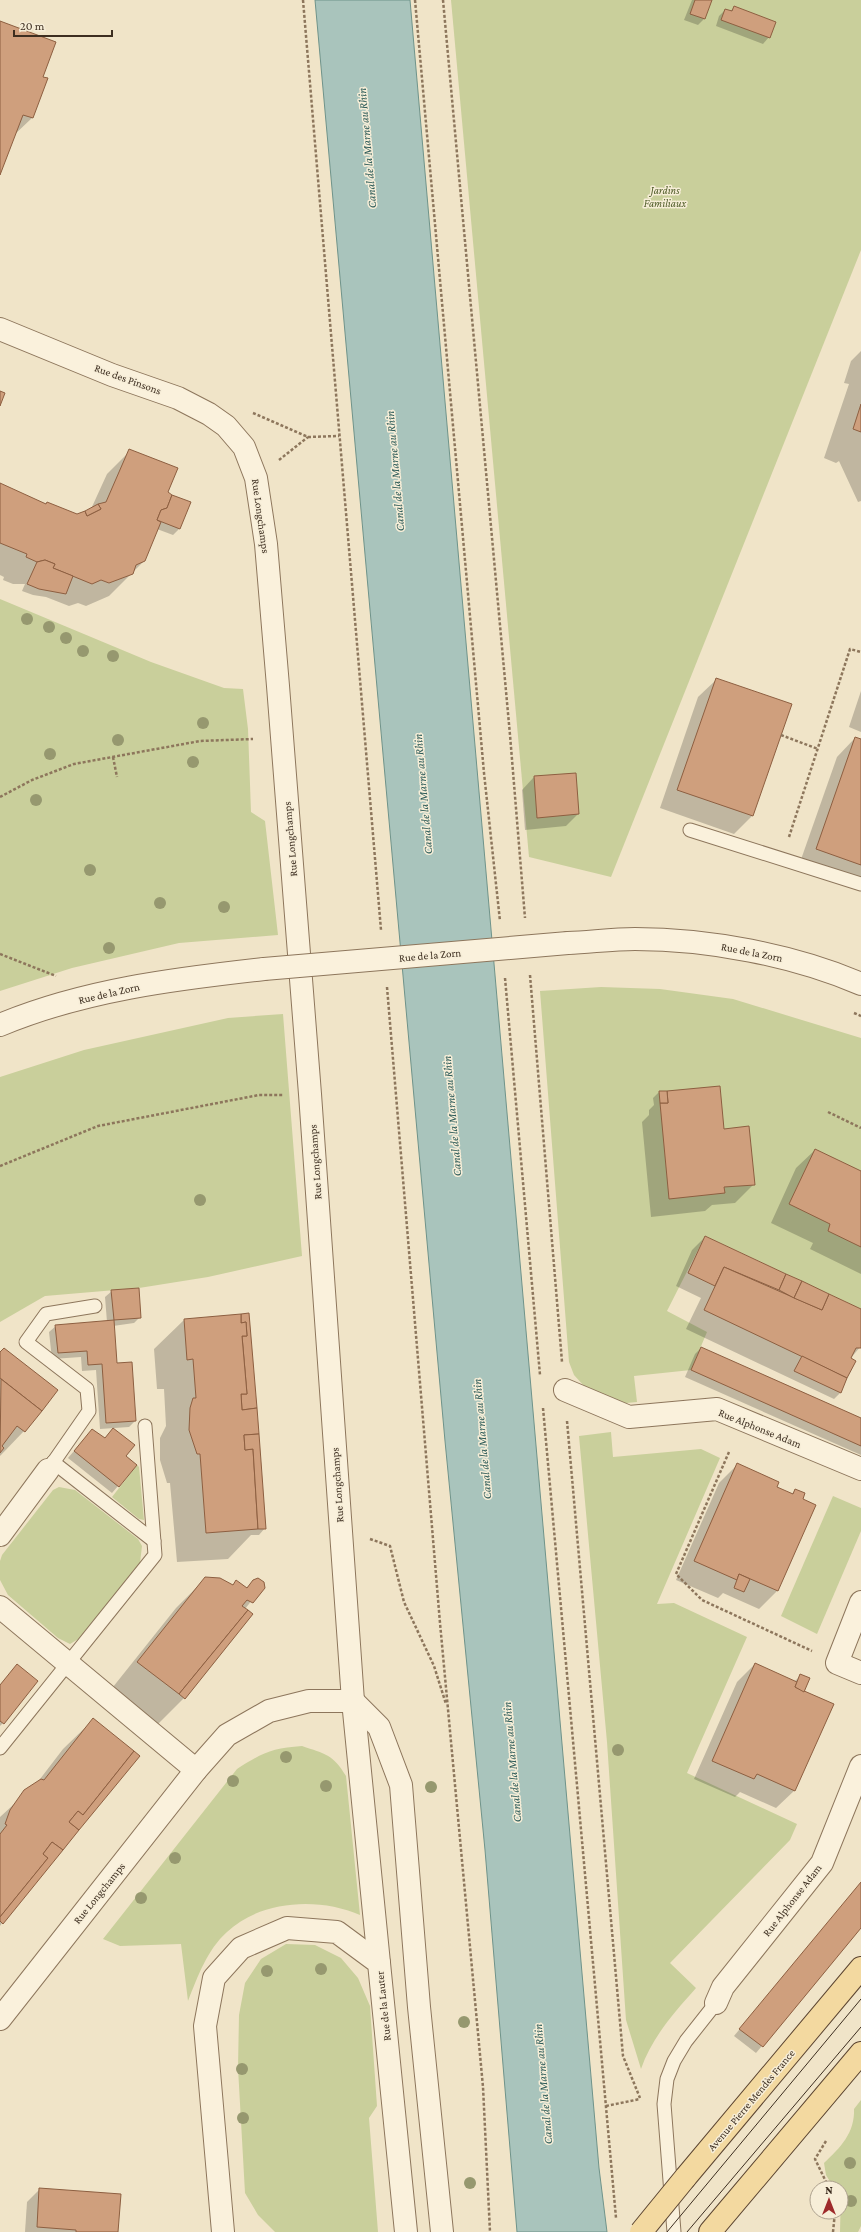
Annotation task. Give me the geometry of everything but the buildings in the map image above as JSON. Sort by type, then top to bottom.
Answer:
[{"type":"main road","name":"Avenue Pierre Mendès France","points":[[641,2232],[861,1968]]},
{"type":"main road","points":[[710,2232],[861,2053]]},
{"type":"street","name":"Rue des Pinsons","points":[[0,329],[112,375],[178,398],[209,414],[226,426],[244,447]]},
{"type":"street","name":"Rue Longchamps","points":[[1,2017],[196,1770],[227,1735],[269,1711],[309,1701],[353,1701],[310,1094],[266,544],[256,478],[244,447]]},
{"type":"street","name":"Rue de la Zorn","points":[[0,1025],[99,994],[178,978],[264,969],[568,943],[636,939],[710,944],[779,957],[861,984]]},
{"type":"street","name":"Rue Alphonse Adam","points":[[565,1390],[629,1417],[717,1409],[861,1469]]},
{"type":"street","points":[[0,1535],[51,1466]]},
{"type":"street","points":[[861,1602],[837,1663],[861,1673]]},
{"type":"street","points":[[0,1607],[196,1770]]},
{"type":"street","points":[[353,1701],[378,1963]]},
{"type":"street","points":[[353,1701],[378,1727],[401,1785],[419,2007],[442,2232]]},
{"type":"street","name":"Rue Alphonse Adam","points":[[716,2003],[723,1987],[822,1863],[861,1766]]},
{"type":"street","name":"Rue de la Lauter","points":[[223,2232],[205,2026],[214,1978],[241,1948],[286,1928],[337,1932],[378,1963],[406,2232]]},
{"type":"lane","points":[[690,830],[861,884]]},
{"type":"lane","points":[[95,1306],[46,1314],[26,1342],[86,1389],[89,1411],[51,1466],[154,1541]]},
{"type":"lane","points":[[0,1748],[155,1555],[145,1426]]},
{"type":"lane","points":[[674,2232],[664,2104],[667,2078],[674,2060],[716,2003]]},
{"type":"path","points":[[303,0],[382,935]]},
{"type":"path","points":[[416,0],[484,773],[500,922]]},
{"type":"path","points":[[443,0],[510,735],[523,901]]},
{"type":"path","points":[[256,478],[308,437],[339,436]]},
{"type":"path","points":[[782,859],[850,649],[861,652]]},
{"type":"path","points":[[781,735],[818,749]]},
{"type":"path","points":[[0,797],[32,780],[74,764],[200,741],[282,737]]},
{"type":"path","points":[[113,757],[117,776]]},
{"type":"path","points":[[0,954],[54,974],[57,978]]},
{"type":"path","points":[[505,970],[540,1376]]},
{"type":"path","points":[[386,982],[448,1710],[483,2087],[490,2232]]},
{"type":"path","points":[[532,997],[622,2056],[640,2099],[606,2106]]},
{"type":"path","points":[[846,1010],[861,1016]]},
{"type":"path","points":[[0,1166],[98,1126],[259,1096],[310,1094]]},
{"type":"path","points":[[828,1112],[861,1128]]},
{"type":"path","points":[[542,1400],[617,2224]]},
{"type":"path","points":[[729,1452],[676,1574],[702,1600],[837,1663]]},
{"type":"path","points":[[340,1529],[390,1546],[404,1602],[434,1666],[448,1710]]},
{"type":"path","points":[[822,2174],[825,2180]]},
{"type":"path","points":[[833,2232],[834,2220]]},
{"type":"green space","name":"Jardins Familiaux","points":[[451,0],[861,0],[861,250],[611,877],[529,857]]},
{"type":"green space","points":[[0,599],[151,662],[224,688],[243,689],[248,729],[251,812],[265,821],[278,935],[179,943],[72,968],[0,991]]},
{"type":"green space","points":[[601,987],[660,989],[733,999],[861,1038],[861,1309],[705,1236],[667,1311],[707,1332],[691,1370],[634,1376],[637,1402],[616,1404],[585,1387],[574,1375],[569,1362],[540,991]]},
{"type":"green space","points":[[283,1014],[302,1256],[208,1277],[139,1288],[45,1296],[0,1322],[0,1077],[84,1050],[228,1018]]},
{"type":"green space","points":[[611,1432],[613,1457],[701,1449],[720,1458],[657,1604],[674,1603],[747,1637],[687,1773],[797,1824],[790,1840],[670,1963],[696,1988],[657,2036],[641,2069],[626,2020],[607,1742],[579,1436]]},
{"type":"green space","points":[[137,1465],[139,1467],[144,1520],[139,1519],[112,1497]]},
{"type":"green space","points":[[59,1487],[75,1490],[138,1539],[142,1546],[140,1563],[80,1638],[70,1644],[58,1638],[8,1595],[0,1580],[0,1561],[2,1555],[53,1490]]},
{"type":"green space","points":[[833,1496],[861,1508],[861,1531],[817,1634],[781,1616]]},
{"type":"green space","points":[[302,1746],[328,1756],[337,1763],[346,1776],[360,1915],[344,1909],[309,1904],[273,1908],[256,1913],[241,1921],[220,1939],[204,1964],[188,2001],[181,1944],[120,1946],[103,1939],[237,1769],[268,1752],[283,1748]]},
{"type":"green space","points":[[286,1944],[315,1945],[341,1958],[358,1978],[370,2006],[377,2106],[369,2118],[378,2232],[275,2232],[258,2215],[245,2193],[238,2068],[239,2015],[245,1983],[261,1959]]},
{"type":"green space","points":[[861,2100],[861,2226],[858,2232],[840,2232],[840,2220],[849,2220],[849,2180],[829,2180],[826,2175],[824,2163],[841,2146],[849,2133],[854,2118],[854,2109]]},
{"type":"water","name":"Canal de la Marne au Rhin","points":[[315,0],[410,0],[599,2168],[607,2232],[517,2232],[485,1850],[445,1441]]},
{"type":"tram line","points":[[667,2232],[861,1999]]},
{"type":"tram line","points":[[687,2232],[861,2027]]}]
